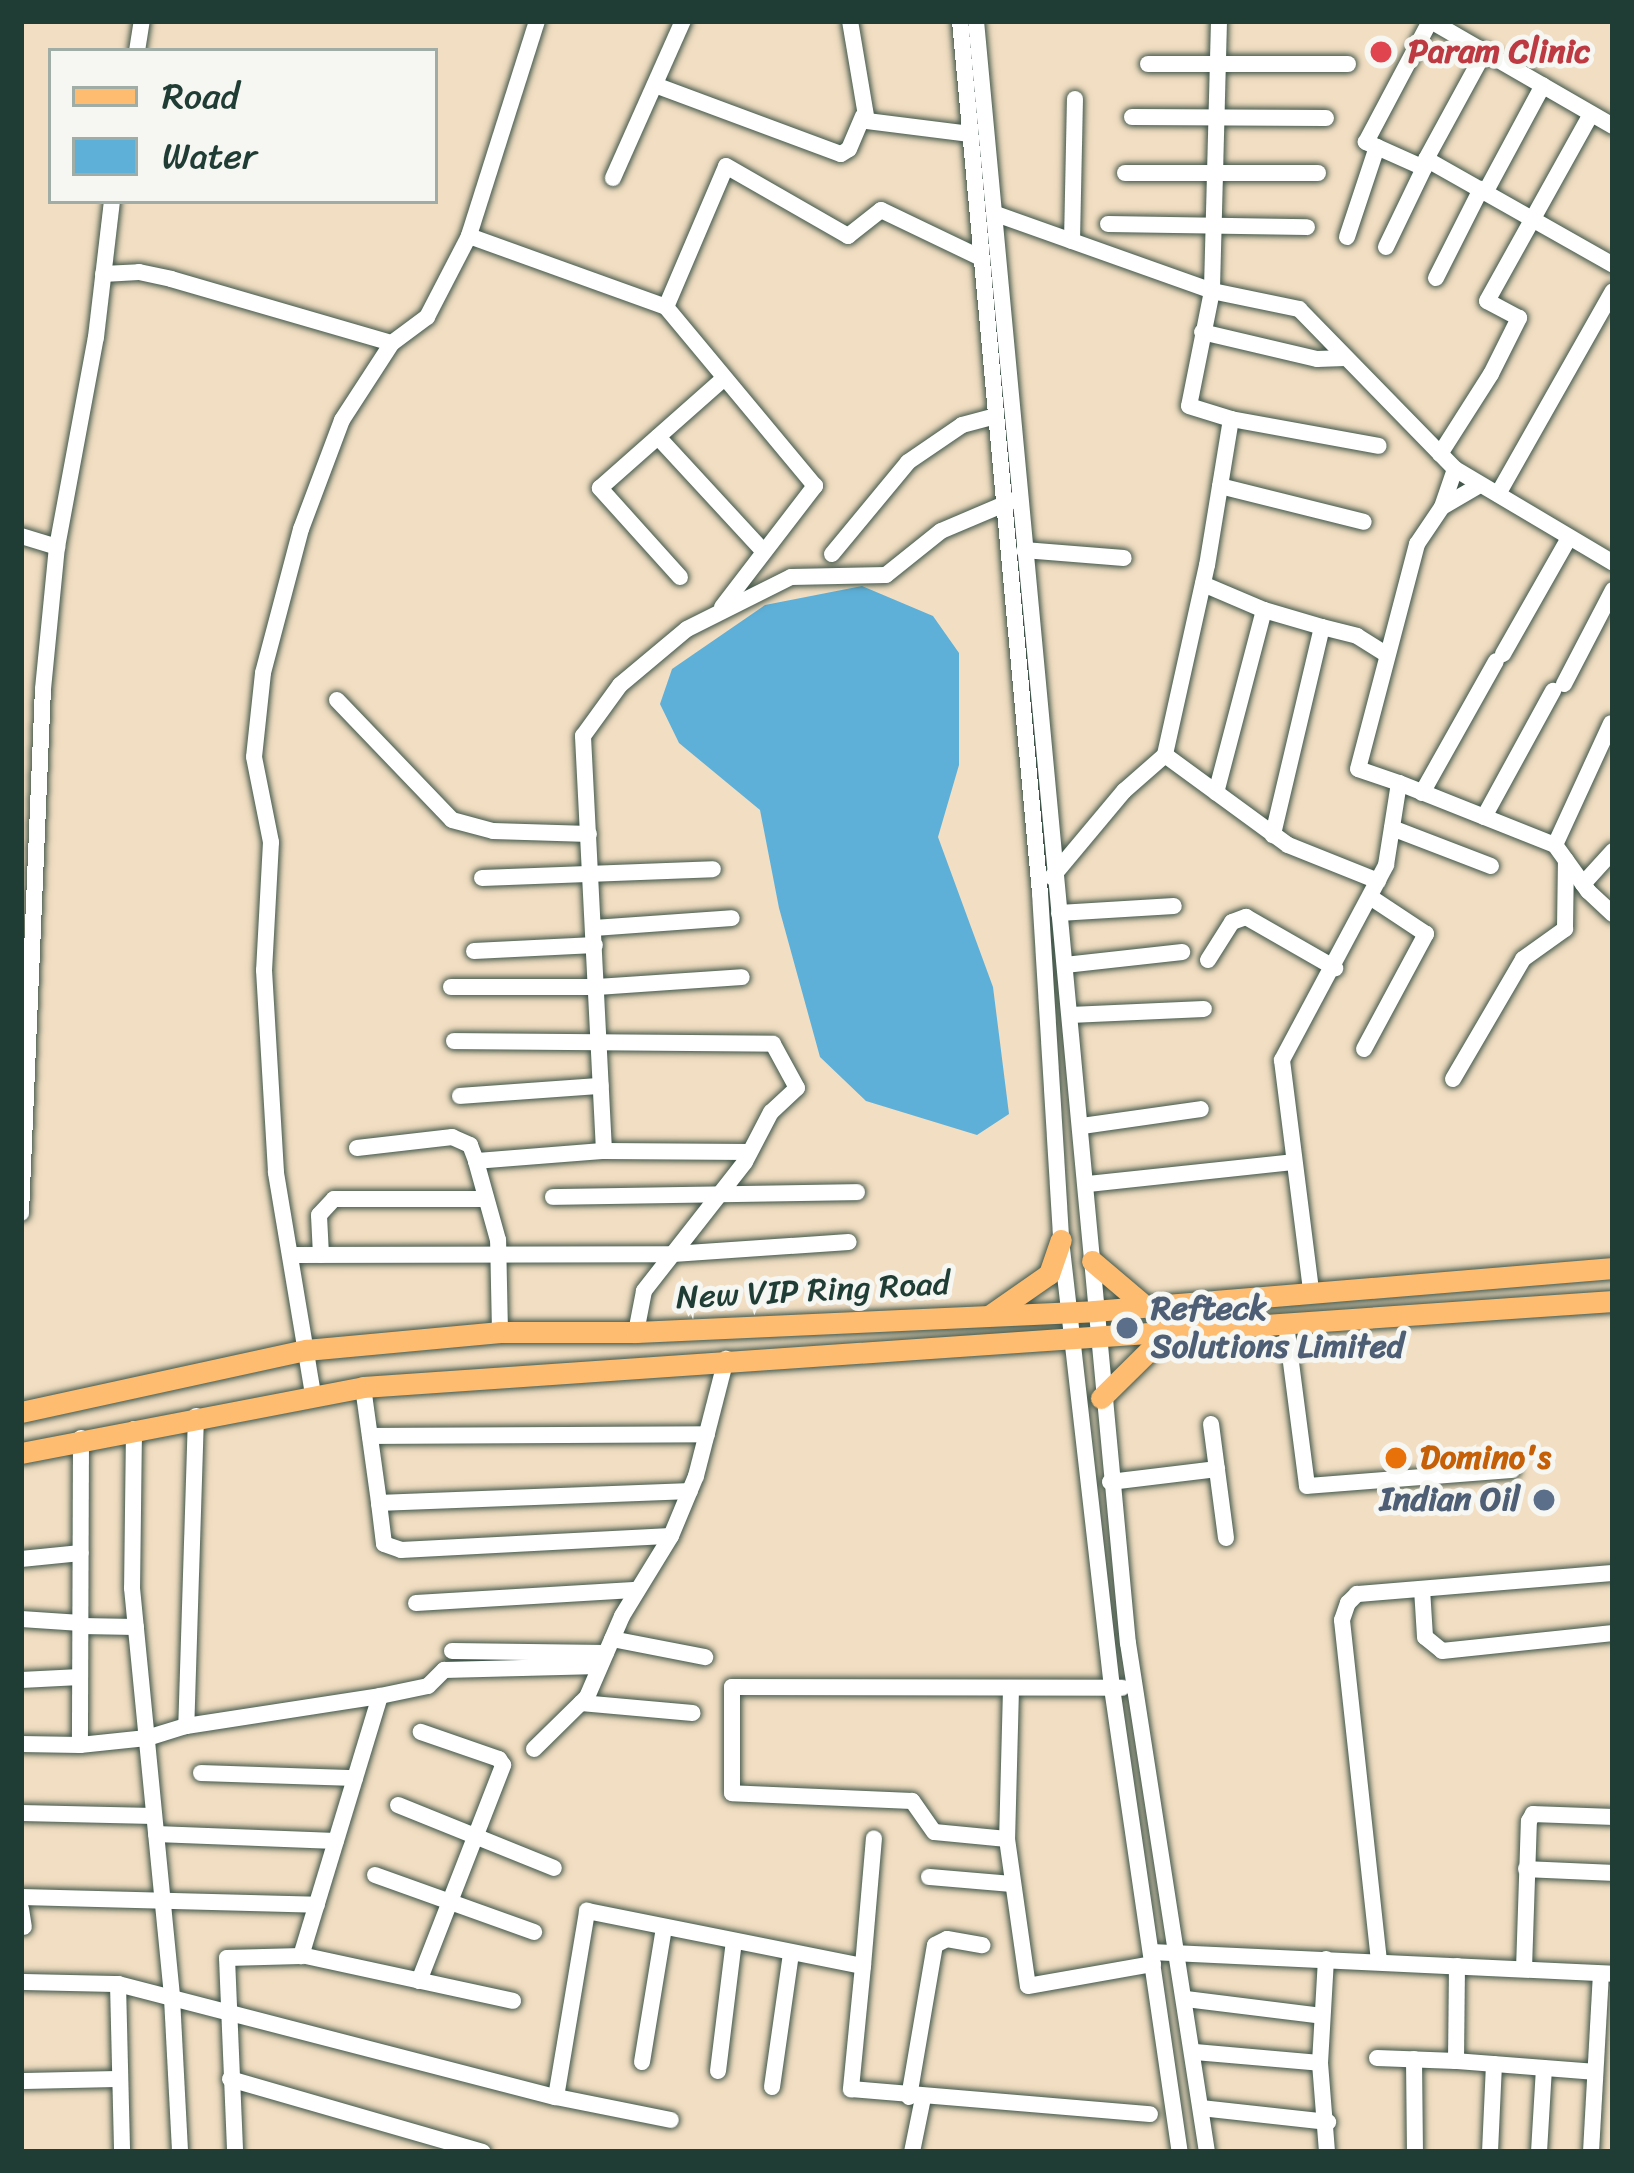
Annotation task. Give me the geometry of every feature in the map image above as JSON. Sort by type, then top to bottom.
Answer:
[{"type":"main road","points":[[989,1316],[1049,1274],[1061,1240]]},
{"type":"main road","points":[[1092,1261],[1145,1306]]},
{"type":"main road","name":"New VIP Ring Road","points":[[21,1412],[305,1350],[500,1332],[636,1332],[1094,1311],[1613,1268]]},
{"type":"main road","points":[[1400,1283],[1404,1316]]},
{"type":"main road","name":"New VIP Ring Road","points":[[21,1453],[363,1387],[1613,1301]]},
{"type":"main road","points":[[1101,1398],[1167,1333]]},
{"type":"street","points":[[313,1394],[276,1174],[264,970],[271,842],[254,757],[260,694],[301,529],[343,420],[392,343],[427,317],[470,236],[537,21]]},
{"type":"street","points":[[614,178],[683,21]]},
{"type":"street","points":[[655,85],[841,154],[849,149],[863,116],[850,21]]},
{"type":"street","points":[[959,21],[996,416],[1024,550],[1088,1184],[1094,1311],[1084,1337],[1112,1688],[1180,2152]]},
{"type":"street","points":[[976,21],[996,214],[1061,1240],[1071,1311],[1084,1337],[1101,1398],[1135,1688],[1207,2152]]},
{"type":"street","points":[[1219,21],[1212,291],[1189,406],[1379,446]]},
{"type":"street","points":[[1613,126],[1431,21],[1366,142],[1484,190],[1613,265]]},
{"type":"street","points":[[1386,247],[1485,51]]},
{"type":"street","points":[[1148,64],[1348,64]]},
{"type":"street","points":[[1436,278],[1543,85]]},
{"type":"street","points":[[1072,242],[1076,99]]},
{"type":"street","points":[[1440,454],[1491,374],[1519,317],[1486,301],[1592,114]]},
{"type":"street","points":[[863,116],[872,124],[970,134]]},
{"type":"street","points":[[1132,117],[1326,118]]},
{"type":"street","points":[[1347,237],[1377,147]]},
{"type":"street","points":[[666,308],[726,166],[848,236],[881,210],[981,258]]},
{"type":"street","points":[[1125,172],[1318,173]]},
{"type":"street","points":[[21,1213],[27,806],[58,547],[112,204]]},
{"type":"street","points":[[996,214],[1212,291],[1299,309],[1455,469],[1613,563]]},
{"type":"street","points":[[1108,224],[1307,227]]},
{"type":"street","points":[[470,236],[666,308],[814,486],[718,613]]},
{"type":"street","points":[[103,274],[139,272],[170,279],[392,343]]},
{"type":"street","points":[[1498,494],[1613,291]]},
{"type":"street","points":[[1202,332],[1317,359],[1345,358]]},
{"type":"street","points":[[680,577],[600,488],[722,380]]},
{"type":"street","points":[[832,554],[908,462],[962,425],[996,416]]},
{"type":"street","points":[[1040,893],[1124,791],[1165,755],[1203,584],[1231,418]]},
{"type":"street","points":[[658,437],[764,552]]},
{"type":"street","points":[[1455,469],[1442,508],[1417,544],[1384,653],[1358,769],[1484,817],[1560,853],[1613,914]]},
{"type":"street","points":[[1442,508],[1480,485]]},
{"type":"street","points":[[1220,486],[1364,522]]},
{"type":"street","points":[[604,1151],[583,736],[620,685],[687,628],[791,577],[886,575],[941,531],[1012,500]]},
{"type":"street","points":[[21,536],[58,547]]},
{"type":"street","points":[[1422,793],[1568,538]]},
{"type":"street","points":[[1024,550],[1124,558]]},
{"type":"street","points":[[1203,584],[1264,610],[1357,637],[1384,653]]},
{"type":"street","points":[[1484,817],[1613,590]]},
{"type":"street","points":[[1216,793],[1264,610]]},
{"type":"street","points":[[1273,835],[1322,627]]},
{"type":"street","points":[[1357,637],[1392,630]]},
{"type":"street","points":[[337,700],[452,820],[493,831],[589,834]]},
{"type":"street","points":[[1453,1079],[1523,959],[1565,929],[1560,853],[1611,724]]},
{"type":"street","points":[[1597,754],[1613,766]]},
{"type":"street","points":[[1165,755],[1273,835],[1374,890],[1426,934],[1364,1049]]},
{"type":"street","points":[[1311,1290],[1282,1060],[1374,890],[1399,783]]},
{"type":"street","points":[[1392,828],[1491,866]]},
{"type":"street","points":[[1583,884],[1612,854]]},
{"type":"street","points":[[482,878],[713,869]]},
{"type":"street","points":[[1059,913],[1174,906]]},
{"type":"street","points":[[1208,960],[1232,922],[1246,917],[1335,968]]},
{"type":"street","points":[[474,951],[732,918]]},
{"type":"street","points":[[1065,965],[1182,952]]},
{"type":"street","points":[[451,987],[597,986],[742,977]]},
{"type":"street","points":[[1070,1015],[1204,1009]]},
{"type":"street","points":[[454,1041],[773,1044],[797,1088],[771,1112],[722,1192],[644,1291],[636,1332]]},
{"type":"street","points":[[460,1096],[601,1086]]},
{"type":"street","points":[[1082,1126],[1201,1109]]},
{"type":"street","points":[[358,1148],[452,1138],[470,1145],[498,1256],[500,1332]]},
{"type":"street","points":[[476,1161],[604,1151],[749,1153]]},
{"type":"street","points":[[1088,1184],[1293,1162]]},
{"type":"street","points":[[553,1197],[857,1192]]},
{"type":"street","points":[[321,1256],[319,1215],[334,1199],[486,1199]]},
{"type":"street","points":[[290,1255],[673,1254],[849,1242]]},
{"type":"street","points":[[1286,1324],[1307,1486],[1512,1471]]},
{"type":"street","points":[[534,1749],[581,1703],[671,1536],[690,1491],[726,1359]]},
{"type":"street","points":[[363,1387],[384,1544],[401,1550],[671,1536]]},
{"type":"street","points":[[186,1726],[196,1416]]},
{"type":"street","points":[[1210,1424],[1226,1538]]},
{"type":"street","points":[[134,1430],[136,1627],[172,1998],[180,2152]]},
{"type":"street","points":[[370,1436],[707,1434]]},
{"type":"street","points":[[80,1744],[81,1438]]},
{"type":"street","points":[[1110,1482],[1216,1469]]},
{"type":"street","points":[[379,1503],[690,1491]]},
{"type":"street","points":[[21,1559],[81,1553]]},
{"type":"street","points":[[1379,1961],[1342,1620],[1357,1594],[1613,1573]]},
{"type":"street","points":[[1422,1589],[1425,1637],[1442,1651],[1613,1633]]},
{"type":"street","points":[[416,1604],[638,1590]]},
{"type":"street","points":[[21,1619],[136,1627]]},
{"type":"street","points":[[452,1651],[705,1658]]},
{"type":"street","points":[[21,1744],[147,1738],[186,1726],[428,1686],[444,1670],[606,1653]]},
{"type":"street","points":[[21,1680],[80,1677]]},
{"type":"street","points":[[1007,1839],[934,1832],[911,1801],[732,1793],[732,1687],[1135,1688]]},
{"type":"street","points":[[1011,1689],[1007,1839],[1028,1986],[1178,1950],[1607,1974],[1604,2051],[1595,2072],[1591,2152]]},
{"type":"street","points":[[302,1955],[380,1696]]},
{"type":"street","points":[[581,1703],[693,1713]]},
{"type":"street","points":[[419,1981],[454,1903],[503,1765],[422,1732]]},
{"type":"street","points":[[201,1773],[355,1778]]},
{"type":"street","points":[[398,1805],[554,1868]]},
{"type":"street","points":[[21,1813],[336,1841]]},
{"type":"street","points":[[1524,1970],[1527,1828],[1534,1814],[1613,1817]]},
{"type":"street","points":[[874,1838],[851,2089],[1150,2114]]},
{"type":"street","points":[[1526,1869],[1613,1873]]},
{"type":"street","points":[[375,1875],[534,1932]]},
{"type":"street","points":[[929,1877],[1013,1884]]},
{"type":"street","points":[[21,1897],[317,1905]]},
{"type":"street","points":[[556,2098],[587,1911],[863,1966]]},
{"type":"street","points":[[642,2062],[664,1928]]},
{"type":"street","points":[[912,2152],[930,1954],[947,1939],[982,1945]]},
{"type":"street","points":[[718,2071],[734,1941]]},
{"type":"street","points":[[772,2087],[791,1953]]},
{"type":"street","points":[[237,2151],[226,2012],[227,1958],[302,1955],[514,2001]]},
{"type":"street","points":[[1326,1959],[1320,2063],[1327,2152]]},
{"type":"street","points":[[1456,2061],[1457,1966]]},
{"type":"street","points":[[21,1982],[118,1984],[556,2098],[671,2120]]},
{"type":"street","points":[[118,1984],[122,2152]]},
{"type":"street","points":[[1186,1999],[1322,2016]]},
{"type":"street","points":[[1195,2052],[1320,2063]]},
{"type":"street","points":[[1376,2058],[1595,2072]]},
{"type":"street","points":[[1414,2060],[1415,2150]]},
{"type":"street","points":[[1490,2152],[1494,2064]]},
{"type":"street","points":[[1539,2152],[1544,2068]]},
{"type":"street","points":[[21,2081],[120,2079]]},
{"type":"street","points":[[230,2079],[482,2152]]},
{"type":"street","points":[[1201,2108],[1328,2122]]},
{"type":"street","points":[[1593,2114],[1613,2115]]},
{"type":"water","points":[[862,586],[933,616],[959,653],[959,765],[938,837],[993,987],[1009,1114],[977,1135],[866,1101],[820,1057],[779,908],[760,810],[679,743],[660,704],[672,669],[765,605]]},
{"type":"place","name":"Param Clinic","points":[[1381,52]]},
{"type":"place","name":"Refteck Solutions Limited","points":[[1127,1328]]},
{"type":"place","name":"Domino's","points":[[1396,1458]]},
{"type":"place","name":"Indian Oil","points":[[1544,1500]]}]
